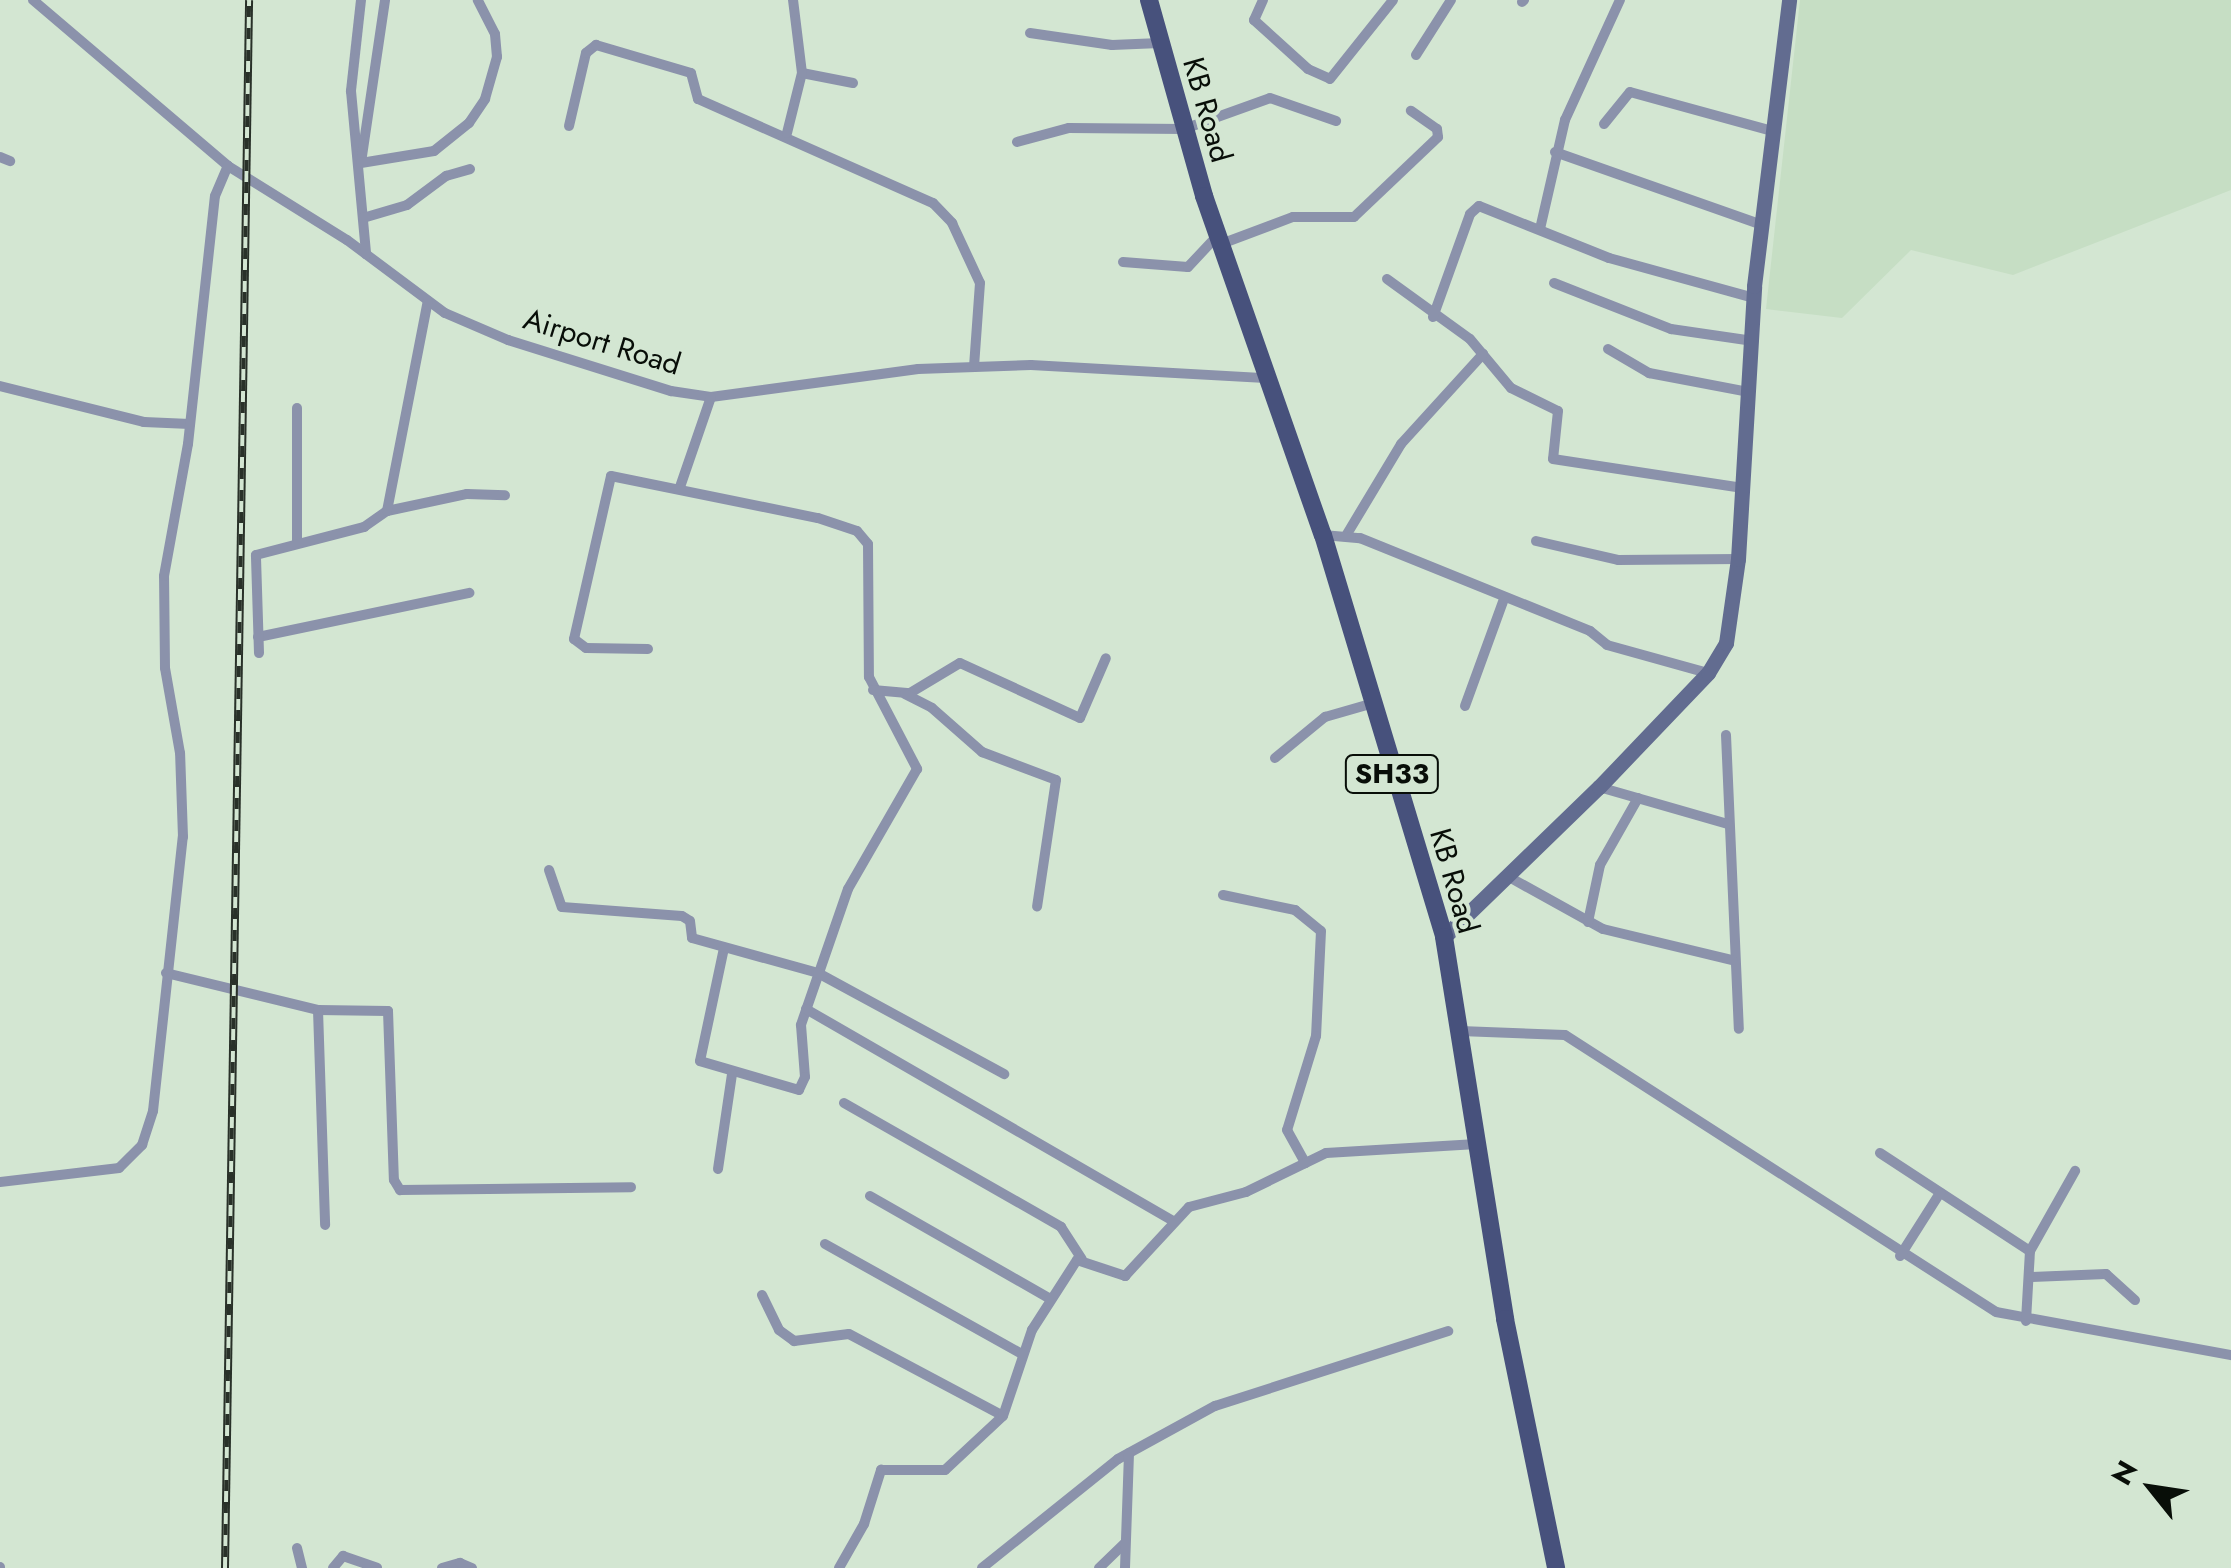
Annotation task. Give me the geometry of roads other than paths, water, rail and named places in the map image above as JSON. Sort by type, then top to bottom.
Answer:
[{"type":"main road","name":"KB Road","points":[[1149,0],[1184,129],[1266,378],[1323,535],[1370,704],[1444,937],[1505,1319],[1556,1568]]},
{"type":"main road","points":[[1444,937],[1599,788],[1708,673],[1730,630],[1754,341],[1754,298],[1789,0]]},
{"type":"street","name":"Airport Road","points":[[33,0],[228,166],[366,254],[428,301],[494,335],[670,391],[711,397],[974,367],[1063,365],[1266,378]]},
{"type":"street","points":[[361,0],[351,91],[366,254]]},
{"type":"street","points":[[360,168],[386,0]]},
{"type":"street","points":[[360,168],[434,151],[469,123],[485,99],[496,56],[495,34],[478,0]]},
{"type":"street","points":[[788,133],[802,74],[793,0]]},
{"type":"street","points":[[1263,0],[1254,20],[1308,68],[1330,79],[1393,0]]},
{"type":"street","points":[[1416,56],[1451,0]]},
{"type":"street","points":[[1540,229],[1555,152],[1620,0]]},
{"type":"street","points":[[1030,33],[1120,45],[1160,43]]},
{"type":"street","points":[[569,126],[586,52],[596,45],[691,73],[698,98],[788,133],[947,215],[980,283],[974,367]]},
{"type":"street","points":[[802,74],[854,83]]},
{"type":"street","points":[[1604,124],[1630,92],[1773,130]]},
{"type":"street","points":[[1017,142],[1069,128],[1184,129],[1270,98],[1336,122]]},
{"type":"street","points":[[1123,262],[1188,266],[1220,240],[1293,218],[1354,217],[1438,138],[1437,128],[1410,111]]},
{"type":"street","points":[[1555,152],[1762,225]]},
{"type":"street","points":[[0,1182],[101,1174],[134,1158],[153,1111],[183,808],[166,668],[164,576],[190,424],[209,234],[218,183],[228,166]]},
{"type":"street","points":[[363,218],[413,202],[446,176],[470,169]]},
{"type":"street","points":[[1434,316],[1475,207],[1609,258],[1754,298]]},
{"type":"street","points":[[1387,279],[1483,354],[1511,388],[1558,412],[1553,458],[1743,488]]},
{"type":"street","points":[[1554,283],[1672,329],[1754,341]]},
{"type":"street","points":[[386,511],[428,301]]},
{"type":"street","points":[[1608,349],[1650,373],[1749,392]]},
{"type":"street","points":[[1347,534],[1401,444],[1483,354]]},
{"type":"street","points":[[0,386],[144,422],[190,424]]},
{"type":"street","points":[[680,487],[711,397]]},
{"type":"street","points":[[297,408],[298,541]]},
{"type":"street","points":[[648,648],[580,647],[574,625],[608,480],[680,487],[818,518],[863,536],[870,555],[873,690],[916,761],[916,777],[856,869],[806,1009],[802,1086],[794,1090],[703,1065],[699,1056],[724,948]]},
{"type":"street","points":[[259,653],[253,561],[268,548],[364,526],[386,511],[472,493],[505,495]]},
{"type":"street","points":[[1323,535],[1347,534],[1590,631],[1607,645],[1708,673]]},
{"type":"street","points":[[1536,541],[1618,560],[1738,558]]},
{"type":"street","points":[[258,638],[469,593]]},
{"type":"street","points":[[1464,706],[1504,599]]},
{"type":"street","points":[[905,694],[960,663],[1080,718],[1106,658]]},
{"type":"street","points":[[873,690],[905,694],[927,704],[982,752],[1056,780],[1037,907]]},
{"type":"street","points":[[1275,758],[1326,716],[1370,704]]},
{"type":"street","points":[[1726,735],[1732,960],[1739,1029]]},
{"type":"street","points":[[1599,788],[1728,824]]},
{"type":"street","points":[[1588,922],[1600,865],[1638,798]]},
{"type":"street","points":[[549,870],[562,906],[682,916],[690,921],[692,938],[818,973],[1004,1074]]},
{"type":"street","points":[[1509,877],[1588,922],[1732,960]]},
{"type":"street","points":[[1222,896],[1295,910],[1321,931],[1316,1036],[1288,1130],[1305,1163]]},
{"type":"street","points":[[166,974],[318,1010],[392,1014],[394,1180],[400,1190],[631,1186]]},
{"type":"street","points":[[806,1009],[1173,1220]]},
{"type":"street","points":[[318,1010],[326,1226]]},
{"type":"street","points":[[1460,1031],[1566,1035],[1974,1302],[2026,1321],[2231,1355]]},
{"type":"street","points":[[718,1169],[732,1074]]},
{"type":"street","points":[[844,1103],[1061,1227],[1082,1259],[1124,1276],[1189,1207],[1246,1192],[1305,1163],[1351,1149],[1478,1144]]},
{"type":"street","points":[[1880,1153],[2030,1251]]},
{"type":"street","points":[[2026,1321],[2030,1251],[2075,1170]]},
{"type":"street","points":[[1900,1256],[1940,1193]]},
{"type":"street","points":[[870,1196],[1049,1298]]},
{"type":"street","points":[[825,1244],[1022,1354]]},
{"type":"street","points":[[839,1568],[864,1524],[882,1470],[945,1470],[1003,1416],[1022,1354],[1049,1298],[1072,1264],[1082,1259]]},
{"type":"street","points":[[2030,1277],[2106,1274],[2136,1300]]},
{"type":"street","points":[[762,1295],[780,1330],[794,1342],[849,1334],[1003,1416]]},
{"type":"street","points":[[982,1568],[1129,1452],[1242,1394],[1448,1331]]},
{"type":"street","points":[[1124,1568],[1129,1452]]},
{"type":"street","points":[[1099,1568],[1125,1543]]},
{"type":"street","points":[[298,1548],[302,1568]]},
{"type":"street","points":[[333,1568],[343,1556],[378,1568]]},
{"type":"street","points":[[442,1568],[472,1568]]},
{"type":"railway","points":[[225,1568],[249,0]]}]
